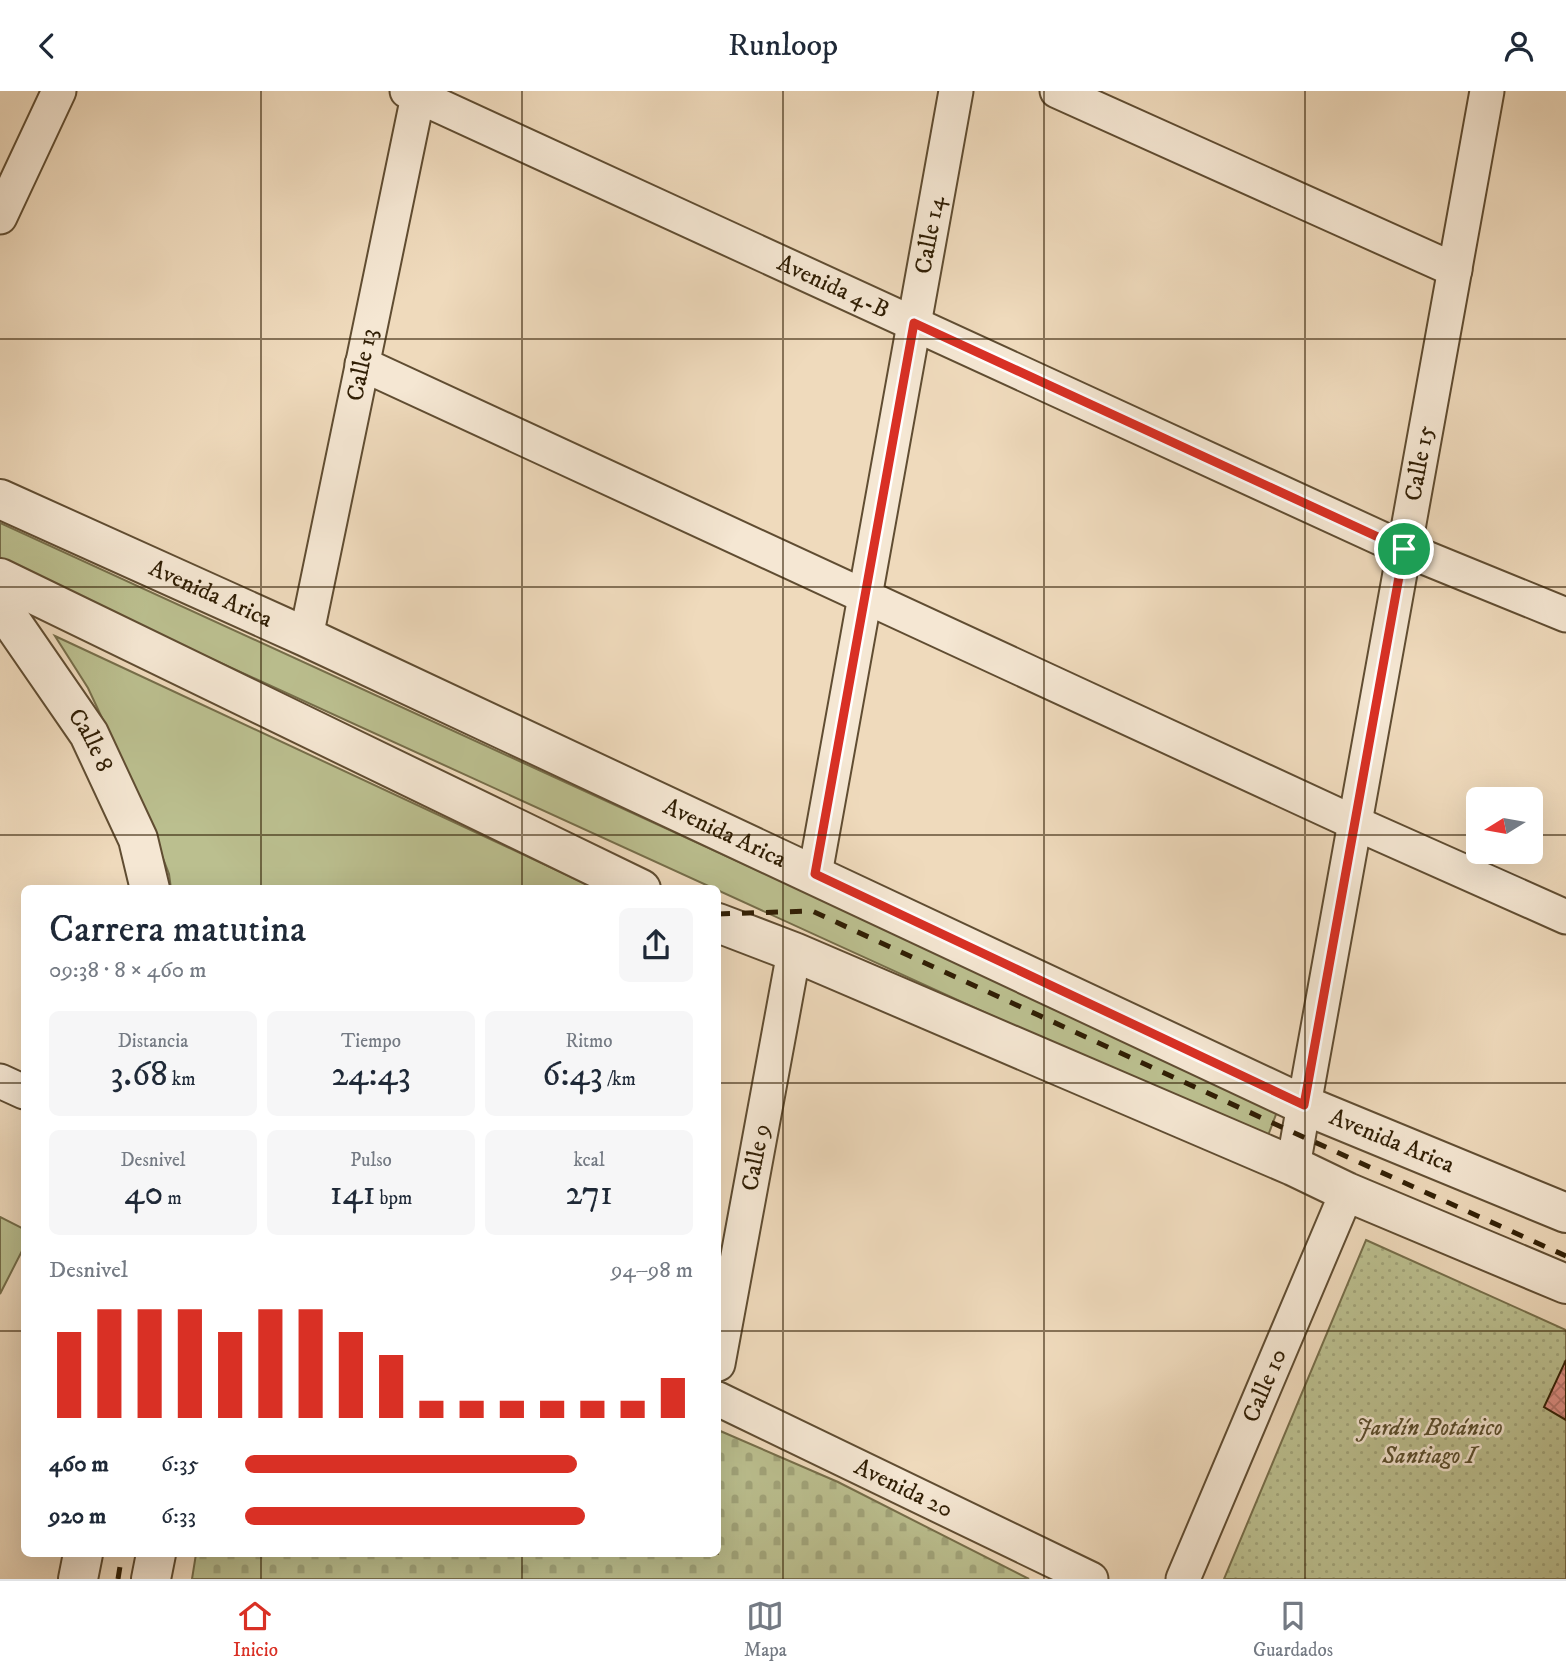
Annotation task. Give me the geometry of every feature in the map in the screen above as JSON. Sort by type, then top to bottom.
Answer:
[{"type":"street","points":[[0,217],[60,91]]},
{"type":"street","name":"Calle 14","points":[[815,874],[956,91]]},
{"type":"street","points":[[1057,91],[1455,270]]},
{"type":"street","name":"Calle 15","points":[[1293,1166],[1487,91]]},
{"type":"street","name":"Avenida 4-B","points":[[415,93],[1404,549],[1566,615]]},
{"type":"street","name":"Calle 13","points":[[306,637],[415,93]]},
{"type":"street","points":[[362,364],[1355,823],[1566,917]]},
{"type":"street","name":"Avenida Arica","points":[[0,499],[306,637],[1304,1105],[1566,1213]]},
{"type":"street","points":[[0,578],[633,885]]},
{"type":"street","name":"Calle 8","points":[[0,605],[89,734],[138,839],[149,885]]},
{"type":"street","points":[[729,934],[794,952],[1566,1284]]},
{"type":"street","name":"Calle 9","points":[[721,1348],[794,952]]},
{"type":"street","points":[[0,1081],[21,1091]]},
{"type":"street","name":"Calle 10","points":[[1183,1579],[1347,1192]]},
{"type":"street","name":"Avenida 20","points":[[721,1400],[1091,1579]]},
{"type":"street","points":[[78,1579],[82,1557]]},
{"type":"street","points":[[151,1579],[155,1557]]},
{"type":"green space","points":[[0,523],[1278,1109],[1266,1141],[721,892],[721,885],[706,885],[0,562]]},
{"type":"green space","points":[[55,636],[588,885],[170,885],[169,874],[140,799],[88,688]]},
{"type":"green space","points":[[0,1217],[21,1228],[21,1253],[0,1294]]},
{"type":"green space","name":"Jardín Botánico Santiago I","points":[[1366,1240],[1566,1330],[1566,1579],[1224,1579]]},
{"type":"green space","points":[[721,1431],[838,1482],[1029,1579],[192,1579],[196,1557],[721,1557]]},
{"type":"building","points":[[1566,1360],[1566,1420],[1544,1407]]},
{"type":"railway","points":[[721,914],[812,911],[1566,1256]]},
{"type":"railway","points":[[118,1579],[122,1557]]},
{"type":"route","points":[[914,323],[1404,549],[1304,1105],[815,874],[914,323]]}]
